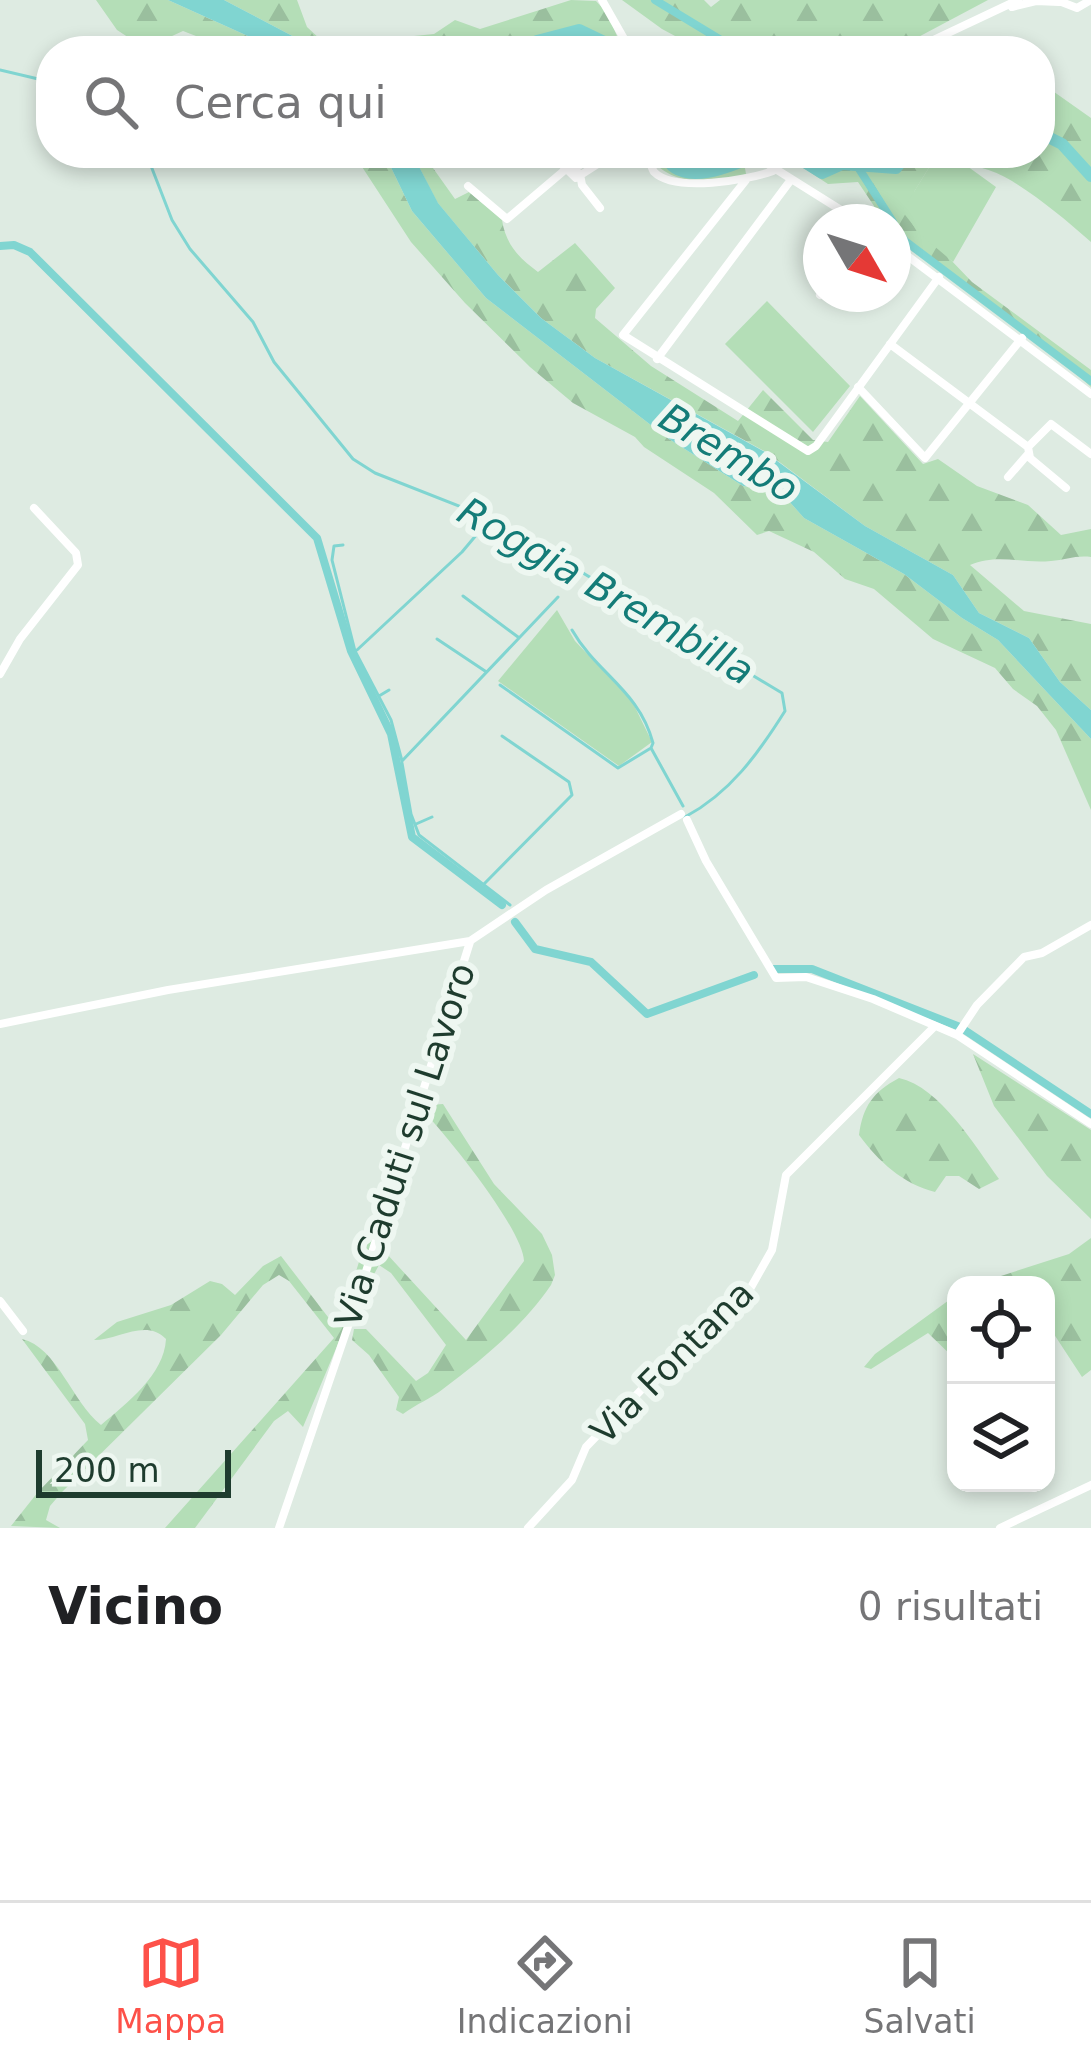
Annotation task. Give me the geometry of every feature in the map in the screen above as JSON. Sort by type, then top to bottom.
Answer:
[{"type":"street","points":[[602,0],[622,36]]},
{"type":"street","points":[[939,36],[1018,0]]},
{"type":"street","points":[[976,17],[1036,1],[1058,1],[1076,8],[1091,0]]},
{"type":"street","points":[[571,168],[600,208]]},
{"type":"street","points":[[468,186],[507,219],[578,168]]},
{"type":"street","points":[[575,171],[582,168]]},
{"type":"street","points":[[651,168],[660,176],[716,184],[773,171]]},
{"type":"street","points":[[769,168],[828,204]]},
{"type":"street","points":[[746,180],[623,334],[808,451],[939,277]]},
{"type":"street","points":[[657,359],[790,182]]},
{"type":"street","points":[[911,258],[1091,394]]},
{"type":"street","points":[[858,387],[925,458],[1022,338]]},
{"type":"street","points":[[890,344],[1028,450],[1066,488]]},
{"type":"street","points":[[1008,477],[1051,424],[1091,454]]},
{"type":"street","points":[[0,674],[27,629],[79,565],[76,553],[34,508]]},
{"type":"street","points":[[470,941],[546,890],[684,817],[776,978],[806,977],[958,1034],[1091,1124]]},
{"type":"street","points":[[958,1034],[963,1022],[1024,957],[1042,953],[1091,925]]},
{"type":"street","name":"Via Caduti sul Lavoro","points":[[0,1024],[168,990],[470,941],[357,1300],[279,1528]]},
{"type":"street","name":"Via Fontana","points":[[528,1528],[572,1480],[586,1447],[674,1356],[750,1289],[772,1250],[786,1175],[935,1026]]},
{"type":"street","points":[[0,1301],[23,1331]]},
{"type":"street","points":[[1000,1528],[1091,1485]]},
{"type":"green space","points":[[96,0],[168,0],[248,36],[196,36],[183,31],[172,36],[126,36]]},
{"type":"green space","points":[[224,0],[297,0],[307,27],[317,36],[292,36]]},
{"type":"green space","points":[[571,0],[596,1],[608,14],[617,36],[414,36],[434,34],[455,20],[480,29]]},
{"type":"green space","points":[[622,0],[704,0],[711,7],[720,0],[988,0],[920,36],[675,36]]},
{"type":"green space","points":[[1055,93],[1091,118],[1091,242],[1053,210],[983,168],[1055,168]]},
{"type":"green space","points":[[363,168],[391,168],[412,211],[486,298],[669,439],[743,486],[779,490],[804,518],[904,574],[998,640],[1091,739],[1091,810],[1056,730],[995,668],[933,639],[874,589],[845,579],[814,552],[769,531],[757,535],[714,493],[635,437],[573,403],[465,303],[411,242]]},
{"type":"green space","points":[[420,168],[433,168],[455,199],[469,192],[502,220],[514,250],[538,272],[575,243],[615,288],[596,309],[595,318],[651,366],[738,421],[763,390],[813,440],[828,442],[860,396],[923,464],[938,459],[977,486],[1028,505],[1061,535],[1091,529],[1091,557],[990,560],[970,565],[1024,611],[1091,624],[1091,710],[1060,682],[1029,638],[979,613],[953,575],[865,526],[766,452],[595,358],[541,318],[437,202]]},
{"type":"green space","points":[[661,168],[745,168],[746,174],[692,180]]},
{"type":"green space","points":[[804,168],[929,168],[914,192],[948,257],[972,282],[1091,370],[1091,387],[986,299],[911,247],[911,204],[873,204],[858,182],[828,184]]},
{"type":"green space","points":[[929,168],[970,168],[996,187],[953,262],[911,222],[911,204],[906,204]]},
{"type":"green space","points":[[767,301],[850,386],[813,432],[725,344]]},
{"type":"green space","points":[[557,610],[575,641],[632,701],[652,742],[619,766],[498,681]]},
{"type":"green space","points":[[973,1054],[1091,1130],[1091,1219],[1047,1176],[994,1106]]},
{"type":"green space","points":[[899,1078],[942,1105],[999,1179],[979,1189],[959,1176],[946,1176],[935,1192],[902,1177],[874,1154],[859,1135],[863,1116],[876,1095]]},
{"type":"green space","points":[[443,1104],[494,1184],[542,1234],[552,1255],[555,1275],[551,1285],[515,1328],[458,1378],[403,1414],[396,1410],[399,1397],[352,1340],[354,1329],[366,1329],[416,1381],[428,1373],[446,1345],[391,1273],[379,1265],[343,1332],[303,1427],[288,1411],[274,1421],[195,1528],[165,1528],[334,1338],[279,1275],[263,1285],[221,1335],[62,1492],[46,1520],[60,1528],[11,1526],[88,1440],[85,1424],[22,1339],[45,1353],[101,1425],[151,1376],[166,1339],[141,1330],[94,1340],[117,1322],[171,1305],[210,1281],[235,1295],[263,1266],[281,1256],[339,1325],[377,1205],[394,1206],[383,1244],[386,1253],[466,1340],[524,1261],[499,1207],[425,1113],[429,1105]]},
{"type":"green space","points":[[1091,1238],[1091,1370],[1082,1377],[1055,1336],[1055,1276],[1001,1276],[1069,1254]]},
{"type":"green space","points":[[947,1302],[947,1351],[928,1333],[871,1369],[864,1367]]},
{"type":"water","points":[[168,0],[224,0],[292,36],[248,36]]},
{"type":"water","name":"Brembo","points":[[391,168],[420,168],[438,203],[498,275],[541,318],[595,358],[765,452],[865,526],[953,575],[979,613],[1029,638],[1060,682],[1091,710],[1091,739],[998,640],[904,574],[804,518],[779,490],[743,486],[669,439],[486,298],[412,211]]},
{"type":"waterway","points":[[655,0],[714,36]]},
{"type":"waterway","points":[[556,36],[579,30],[591,36]]},
{"type":"waterway","name":"Roggia Brembilla","points":[[0,70],[36,78]]},
{"type":"waterway","points":[[1055,140],[1091,176]]},
{"type":"waterway","name":"Roggia Brembilla","points":[[152,168],[172,220],[190,249],[253,322],[274,362],[353,459],[375,473],[497,521],[782,693],[785,711],[753,757],[716,796],[685,817]]},
{"type":"waterway","points":[[677,168],[694,173],[722,168]]},
{"type":"waterway","points":[[814,168],[822,173],[833,168]]},
{"type":"waterway","points":[[859,168],[882,204]]},
{"type":"waterway","name":"Roggia Brembilla","points":[[0,246],[14,245],[30,252],[317,538],[351,651],[391,734],[412,837],[502,905]]},
{"type":"waterway","points":[[911,246],[1091,381]]},
{"type":"waterway","points":[[357,650],[483,527]]},
{"type":"waterway","points":[[343,545],[334,546],[332,560],[355,651],[391,720],[402,761],[558,597]]},
{"type":"waterway","points":[[463,596],[518,637]]},
{"type":"waterway","points":[[572,630],[638,709],[651,748]]},
{"type":"waterway","points":[[437,639],[485,671]]},
{"type":"waterway","points":[[500,685],[618,768],[651,748],[683,806]]},
{"type":"waterway","points":[[379,696],[389,690]]},
{"type":"waterway","points":[[484,884],[572,795],[569,782],[502,736]]},
{"type":"waterway","points":[[402,763],[419,835],[510,905]]},
{"type":"waterway","points":[[416,824],[432,817]]},
{"type":"waterway","name":"Roggia Brembilla","points":[[515,922],[535,949],[591,962],[647,1014],[754,975]]},
{"type":"waterway","name":"Roggia Brembilla","points":[[773,969],[812,969],[960,1027],[1091,1114]]}]
